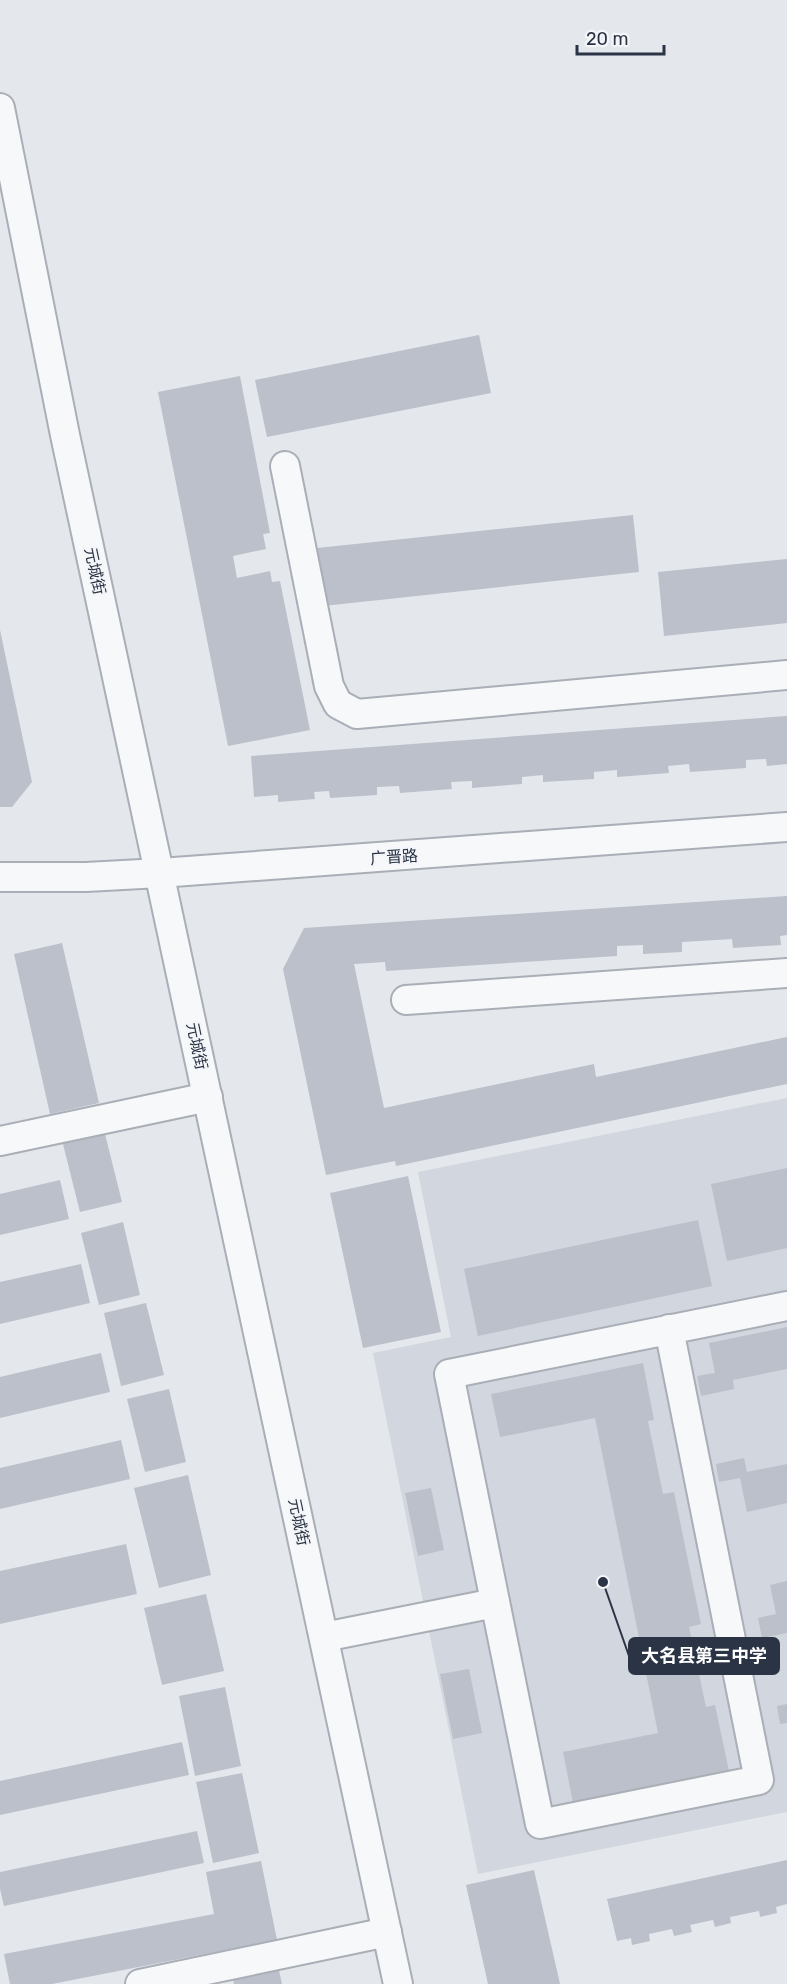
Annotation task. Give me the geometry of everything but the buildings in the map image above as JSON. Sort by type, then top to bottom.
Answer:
[{"type":"street","name":"元城街","points":[[0,108],[65,435],[399,1984]]},
{"type":"street","points":[[285,466],[329,686],[338,704],[357,714],[787,675]]},
{"type":"street","name":"广晋路","points":[[0,877],[86,877],[159,873],[787,827]]},
{"type":"street","points":[[406,1000],[787,973]]},
{"type":"street","points":[[0,1141],[208,1097]]},
{"type":"street","points":[[669,1329],[759,1780],[540,1824],[449,1374],[669,1329],[787,1306]]},
{"type":"street","points":[[324,1637],[495,1603]]},
{"type":"street","points":[[140,1984],[387,1932]]},
{"type":"shaded area","points":[[787,1098],[787,1812],[478,1874],[373,1353],[451,1337],[418,1172]]},
{"type":"place","name":"大名县第三中学","points":[[603,1582]]}]
